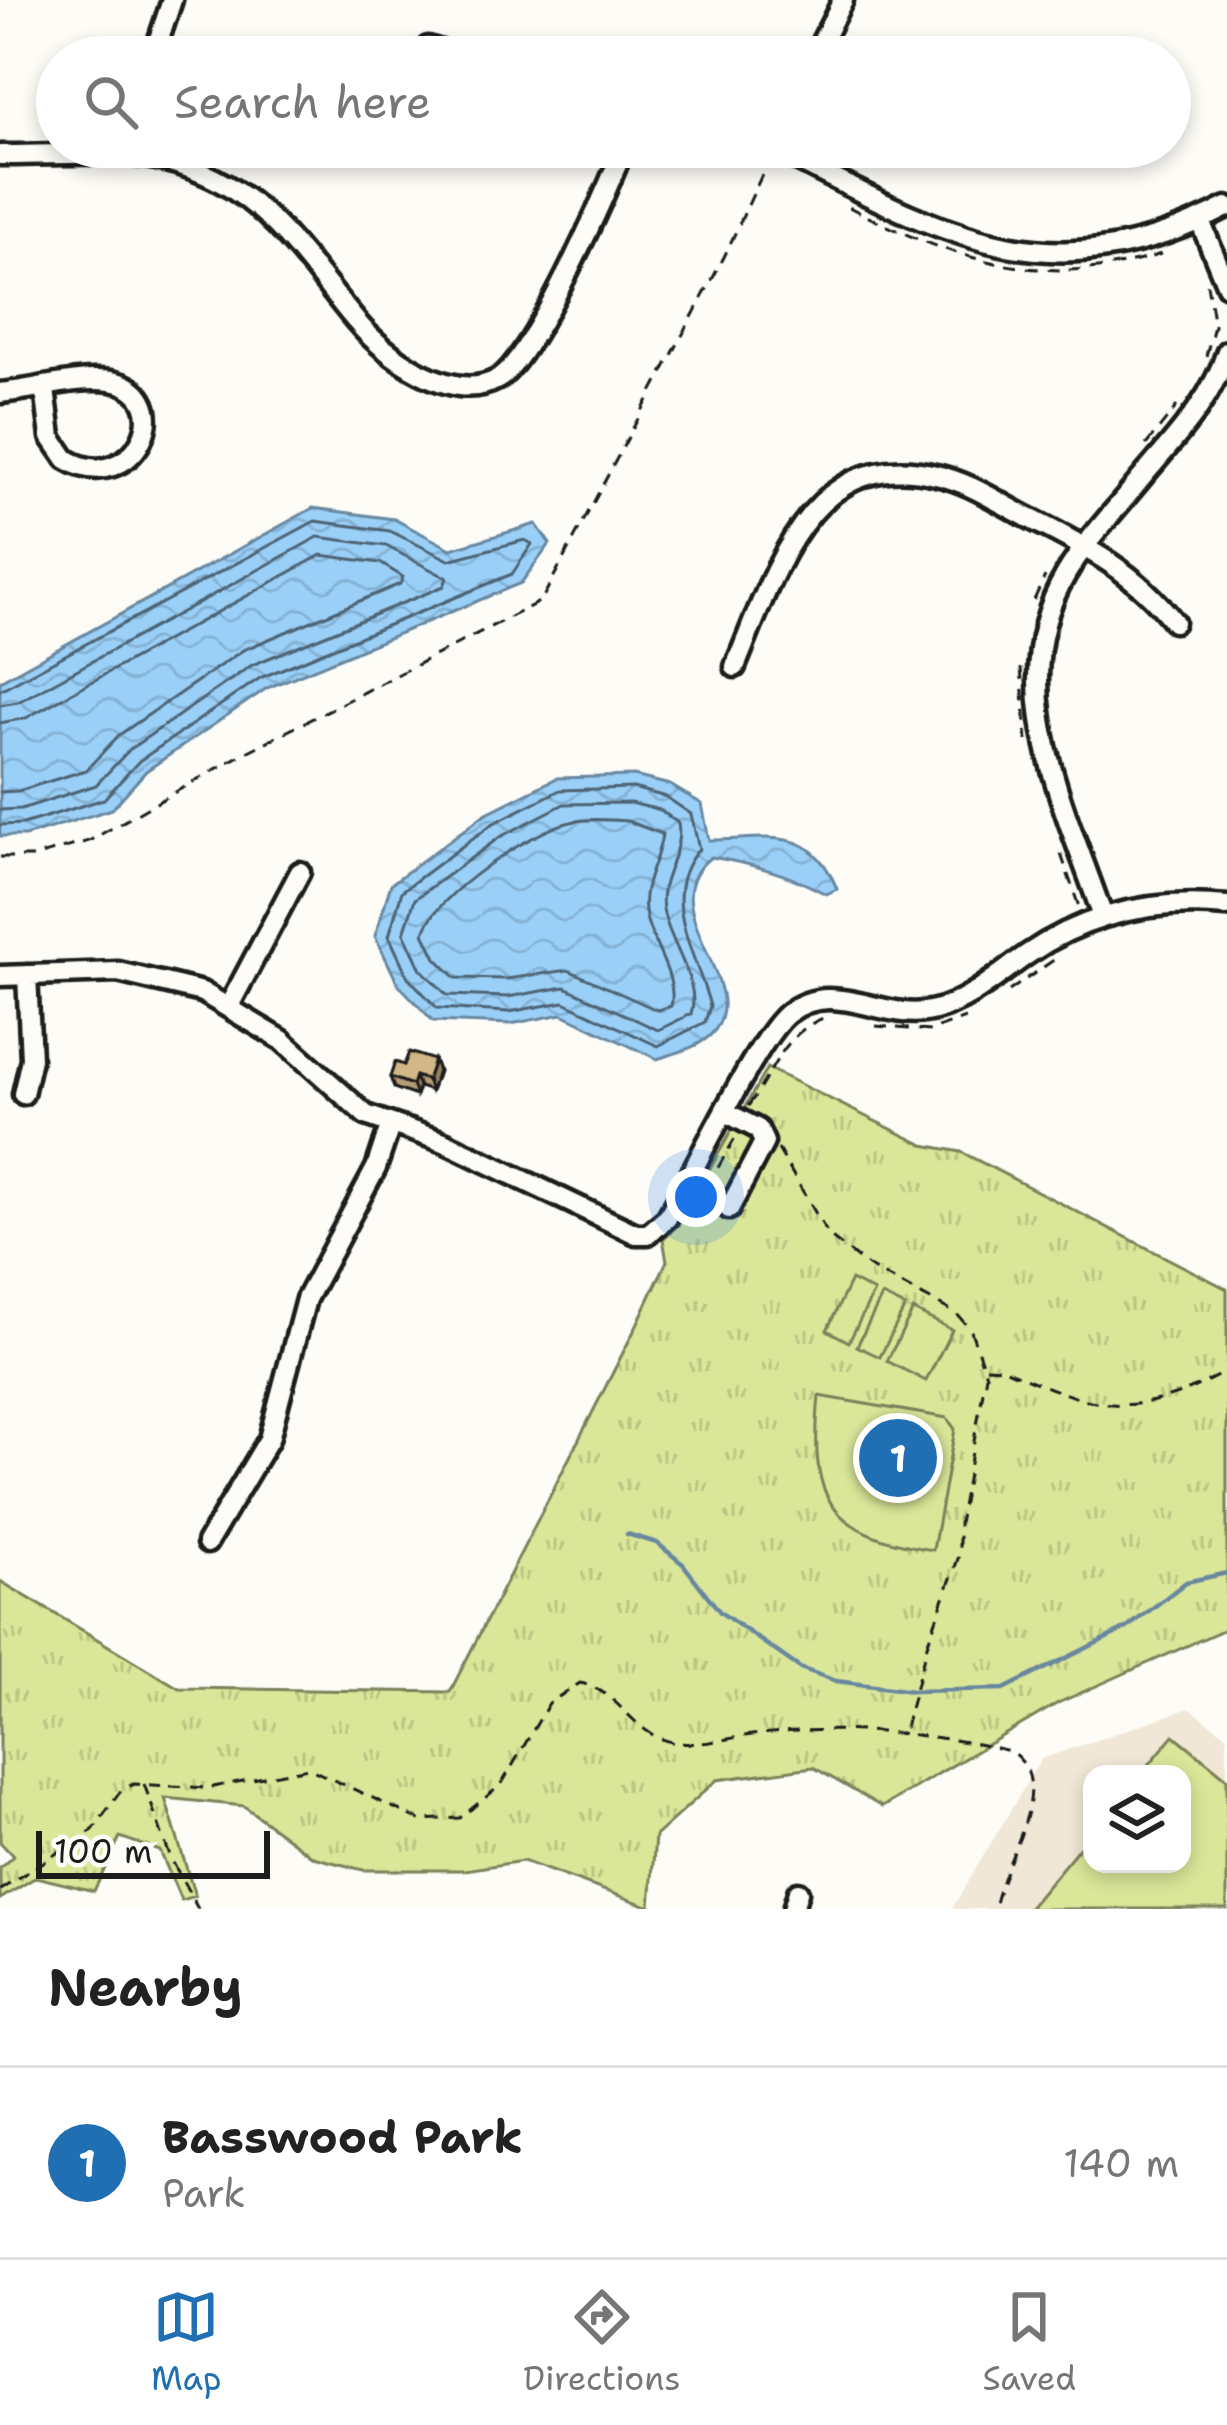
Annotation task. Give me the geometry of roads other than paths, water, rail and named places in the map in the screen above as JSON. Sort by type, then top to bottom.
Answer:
[{"type":"street","points":[[160,36],[172,0]]},
{"type":"street","points":[[825,36],[843,0]]},
{"type":"street","points":[[0,155],[36,153]]},
{"type":"street","points":[[189,168],[248,200],[290,237],[377,344],[438,379],[477,386],[513,368],[613,168]]},
{"type":"street","points":[[798,168],[942,232],[1028,251],[1115,247],[1200,221],[1227,207]]},
{"type":"street","points":[[1200,221],[1227,286]]},
{"type":"street","points":[[1094,920],[1046,748],[1036,676],[1050,606],[1085,546],[1201,405],[1227,351]]},
{"type":"street","points":[[0,393],[107,381],[134,391],[146,409],[140,446],[133,456],[105,468],[66,460],[51,436],[45,388]]},
{"type":"street","points":[[735,667],[797,529],[814,507],[861,478],[914,470],[938,475],[1085,546],[1153,594],[1174,622]]},
{"type":"street","points":[[230,1004],[300,872]]},
{"type":"street","points":[[0,976],[134,974],[175,982],[230,1004],[282,1040],[345,1101],[390,1126],[444,1142],[636,1234],[648,1234],[667,1218],[735,1117],[770,1034],[790,1011],[813,999],[833,997],[880,1017],[950,1006],[1038,947],[1094,920],[1186,902],[1227,906]]},
{"type":"street","points":[[23,1094],[32,1059],[27,975]]},
{"type":"street","points":[[729,1209],[764,1142],[764,1134],[735,1117]]},
{"type":"street","points":[[206,1543],[269,1439],[306,1299],[376,1168],[390,1126]]},
{"type":"water","points":[[313,508],[394,519],[451,549],[536,524],[550,544],[521,583],[267,688],[146,771],[112,809],[25,836],[0,836],[0,681]]},
{"type":"water","points":[[634,776],[670,785],[702,804],[709,840],[769,838],[801,844],[826,868],[837,889],[826,894],[770,871],[711,857],[695,876],[690,897],[721,990],[723,1011],[710,1036],[657,1059],[562,1014],[511,1024],[433,1021],[398,984],[375,936],[391,884],[485,814],[557,778]]},
{"type":"waterway","points":[[627,1534],[657,1543],[683,1564],[720,1612],[800,1668],[836,1681],[912,1691],[1004,1689],[1127,1628],[1186,1582],[1227,1573]]},
{"type":"place","name":"Basswood Park","points":[[898,1458]]}]
